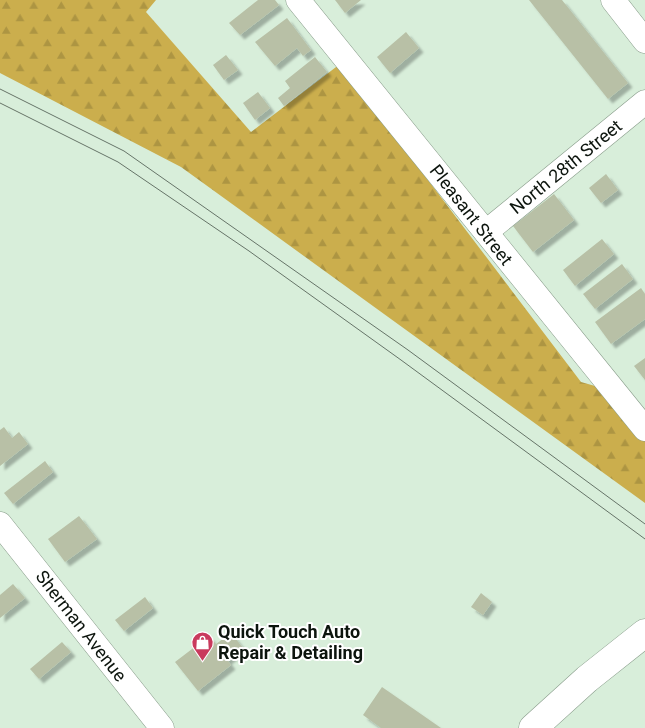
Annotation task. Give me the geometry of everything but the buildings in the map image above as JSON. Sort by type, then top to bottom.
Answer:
[{"type":"main road","points":[[533,728],[587,679],[645,633]]},
{"type":"street","name":"Pleasant Street","points":[[298,0],[645,429]]},
{"type":"street","points":[[613,0],[645,41]]},
{"type":"street","name":"North 28th Street","points":[[486,232],[645,102]]},
{"type":"street","name":"Sherman Avenue","points":[[4,537],[162,728]]},
{"type":"green space","points":[[0,0],[156,0],[146,12],[251,132],[340,64],[581,382],[602,388],[645,438],[645,503],[181,167],[0,73]]},
{"type":"tram line","points":[[0,89],[124,151],[408,350],[645,524]]},
{"type":"tram line","points":[[0,103],[118,162],[249,251],[645,539]]},
{"type":"place","name":"Quick Touch Auto Repair & Detailing","points":[[202,661]]}]
